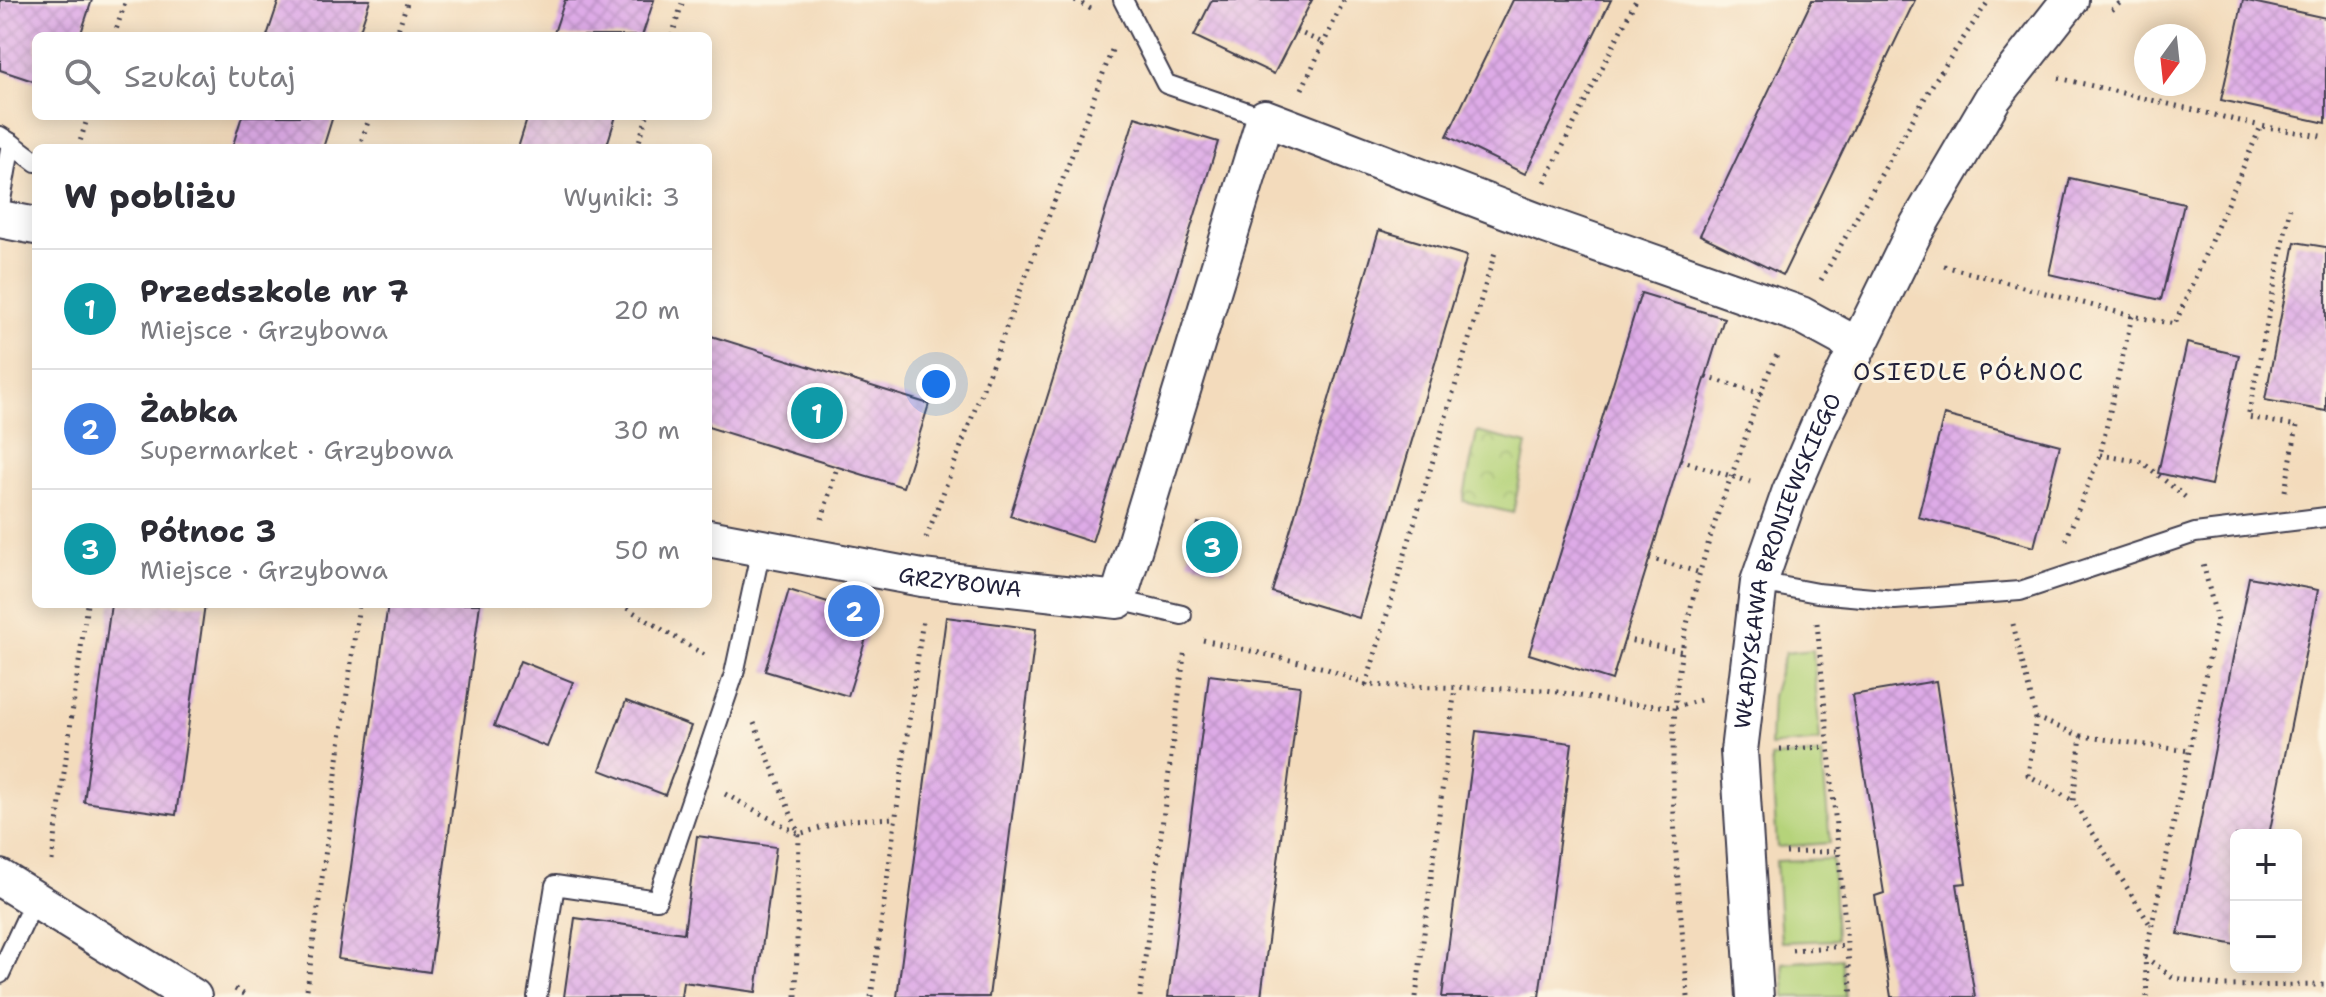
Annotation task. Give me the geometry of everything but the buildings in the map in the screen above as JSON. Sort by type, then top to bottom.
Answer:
[{"type":"street","name":"WŁADYSŁAWA BRONIEWSKIEGO","points":[[1755,997],[1739,751],[1759,582],[1790,493],[1913,234],[1993,98],[2070,0]]},
{"type":"street","points":[[1118,600],[1275,122],[1546,225],[1801,315],[1858,346]]},
{"type":"street","points":[[0,219],[32,225]]},
{"type":"street","name":"GRZYBOWA","points":[[712,539],[922,578],[1118,600]]},
{"type":"street","points":[[0,878],[43,885],[193,997]]},
{"type":"lane","points":[[1123,0],[1166,84],[1275,122]]},
{"type":"lane","points":[[6,140],[32,159]]},
{"type":"lane","points":[[0,206],[6,140]]},
{"type":"lane","points":[[1759,582],[1817,593],[1895,600],[2020,591],[2195,533],[2326,517]]},
{"type":"lane","points":[[537,997],[555,885],[657,900],[734,674],[761,549]]},
{"type":"lane","points":[[1118,600],[1182,615]]},
{"type":"lane","points":[[0,974],[43,885]]},
{"type":"path","points":[[115,32],[126,0]]},
{"type":"path","points":[[397,32],[408,0]]},
{"type":"path","points":[[673,32],[683,0]]},
{"type":"path","points":[[1275,122],[1323,43],[1344,0]]},
{"type":"path","points":[[1538,197],[1636,0]]},
{"type":"path","points":[[1296,31],[1323,43]]},
{"type":"path","points":[[924,543],[1116,40]]},
{"type":"path","points":[[2057,78],[2261,126],[2326,137]]},
{"type":"path","points":[[79,144],[87,120]]},
{"type":"path","points":[[360,144],[369,120]]},
{"type":"path","points":[[638,144],[646,120]]},
{"type":"path","points":[[1935,263],[2148,322],[2175,324],[2261,126]]},
{"type":"path","points":[[2284,500],[2297,426],[2248,417],[2290,208]]},
{"type":"path","points":[[1366,685],[1497,246]]},
{"type":"path","points":[[2062,544],[2100,455],[2132,316]]},
{"type":"path","points":[[1706,377],[1762,394]]},
{"type":"path","points":[[2100,455],[2142,462],[2184,497]]},
{"type":"path","points":[[1680,460],[1731,477]]},
{"type":"path","points":[[822,520],[837,467]]},
{"type":"path","points":[[807,517],[831,522]]},
{"type":"path","points":[[2147,997],[2145,957],[2217,621],[2195,533]]},
{"type":"path","points":[[1649,558],[1701,573]]},
{"type":"path","points":[[1688,997],[1675,825],[1676,707],[1691,604]]},
{"type":"path","points":[[43,885],[86,608]]},
{"type":"path","points":[[306,997],[358,608]]},
{"type":"path","points":[[627,608],[734,674],[799,834],[796,997]]},
{"type":"path","points":[[871,997],[924,614]]},
{"type":"path","points":[[1140,997],[1187,636],[1182,615]]},
{"type":"path","points":[[2011,617],[2036,718],[2028,775],[2073,801],[2152,927]]},
{"type":"path","points":[[1816,618],[1852,997]]},
{"type":"path","points":[[1624,639],[1683,652]]},
{"type":"path","points":[[1416,997],[1455,688]]},
{"type":"path","points":[[1627,704],[1676,707]]},
{"type":"path","points":[[2036,718],[2081,736],[2189,751]]},
{"type":"path","points":[[2073,801],[2081,736]]},
{"type":"path","points":[[699,779],[799,834],[848,820],[896,818]]},
{"type":"path","points":[[1751,954],[1847,946]]},
{"type":"path","points":[[2145,957],[2174,978],[2222,986],[2326,985]]},
{"type":"green space","points":[[1477,432],[1527,444],[1513,513],[1463,501]]},
{"type":"green space","points":[[1813,650],[1820,741],[1770,746],[1772,696],[1785,653]]},
{"type":"green space","points":[[1822,754],[1830,843],[1777,847],[1771,757]]},
{"type":"green space","points":[[1832,859],[1836,940],[1781,942],[1776,861]]},
{"type":"green space","points":[[1841,958],[1845,997],[1785,997],[1783,963]]},
{"type":"place","name":"Przedszkole nr 7","points":[[817,413]]},
{"type":"place","name":"Północ 3","points":[[1212,547]]},
{"type":"place","name":"Żabka","points":[[854,611]]},
{"type":"district","name":"OSIEDLE PÓŁNOC","points":[[1969,372]]}]
